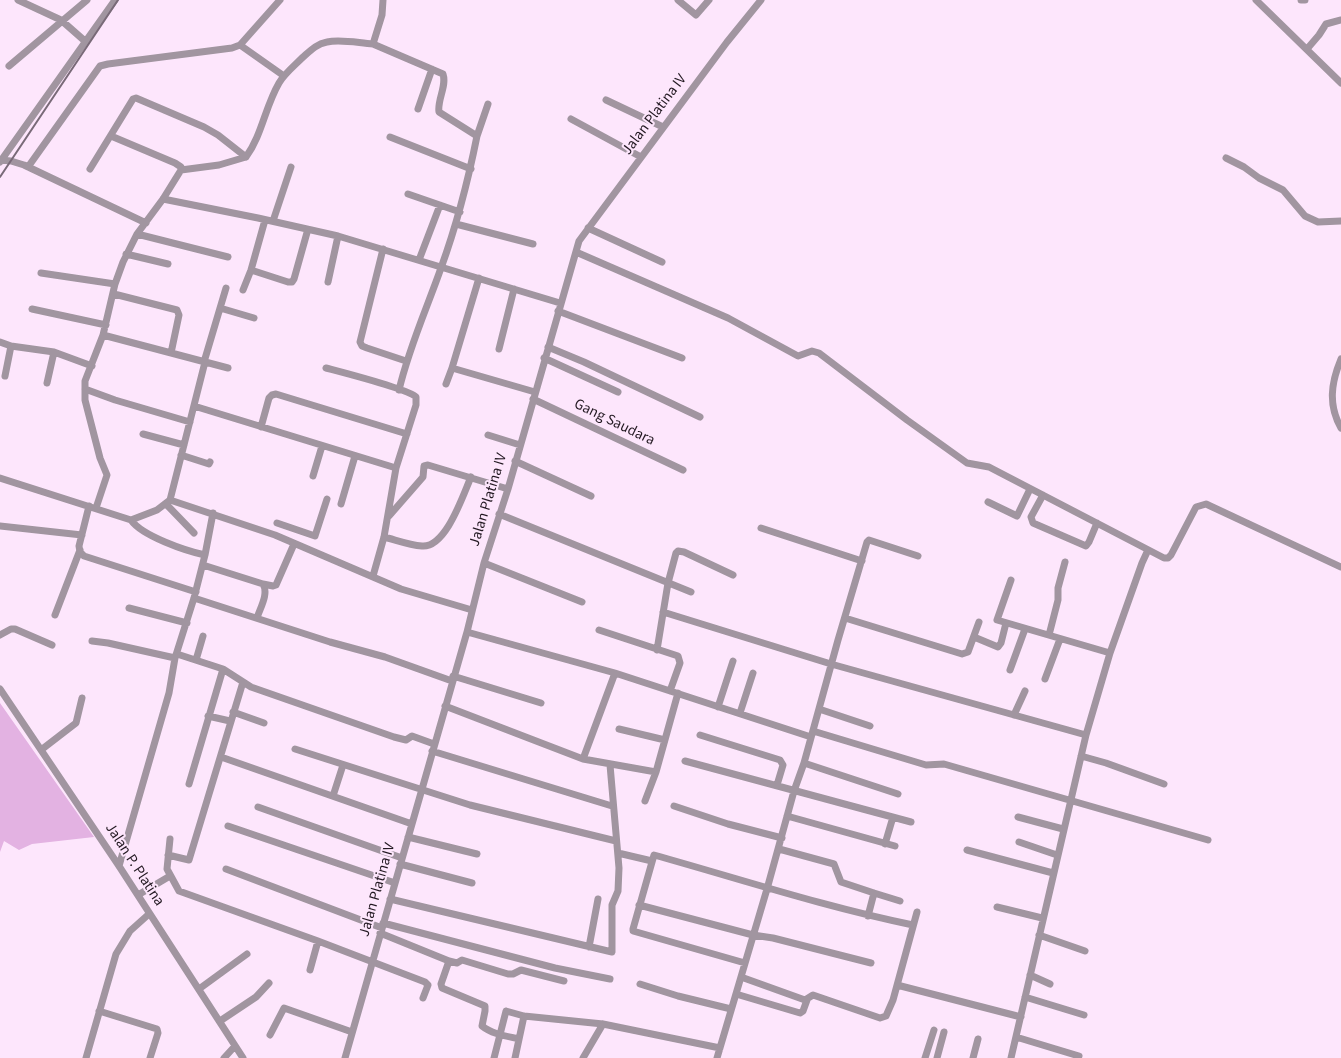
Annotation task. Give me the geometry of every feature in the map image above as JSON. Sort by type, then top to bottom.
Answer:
[{"type":"street","points":[[18,0],[61,20],[86,42]]},
{"type":"street","points":[[9,66],[61,20],[87,0]]},
{"type":"street","points":[[0,161],[116,0]]},
{"type":"street","points":[[28,167],[100,66],[222,51],[240,45],[280,0]]},
{"type":"street","points":[[373,44],[382,15],[384,0]]},
{"type":"street","points":[[678,0],[696,15],[709,0]]},
{"type":"street","name":"Jalan Platina IV","points":[[344,1058],[467,632],[484,563],[508,489],[579,241],[727,42],[761,0]]},
{"type":"street","points":[[1256,0],[1341,83]]},
{"type":"street","points":[[1307,49],[1326,24],[1341,20]]},
{"type":"street","points":[[181,170],[219,165],[246,157],[263,123],[278,84],[311,49],[329,41],[373,44],[443,74],[444,79],[438,104],[439,112],[478,136]]},
{"type":"street","points":[[240,45],[284,76]]},
{"type":"street","points":[[418,109],[432,69]]},
{"type":"street","points":[[90,169],[133,99],[139,98],[211,131],[246,157]]},
{"type":"street","points":[[606,100],[663,127]]},
{"type":"street","points":[[398,390],[406,361],[460,212],[478,136],[488,104]]},
{"type":"street","points":[[571,119],[642,157]]},
{"type":"street","points":[[111,136],[175,163],[181,167],[181,170]]},
{"type":"street","points":[[390,138],[471,169]]},
{"type":"street","points":[[1226,158],[1283,190],[1305,216],[1318,222],[1341,221]]},
{"type":"street","points":[[0,161],[11,160],[28,167],[146,223]]},
{"type":"street","points":[[243,290],[291,167]]},
{"type":"street","points":[[55,615],[80,550],[82,536],[107,475],[100,458],[85,400],[85,381],[103,335],[115,284],[126,254],[137,234],[164,199],[181,170]]},
{"type":"street","points":[[408,194],[460,212]]},
{"type":"street","points":[[164,199],[338,236],[560,303]]},
{"type":"street","points":[[419,260],[440,205]]},
{"type":"street","points":[[456,224],[533,244]]},
{"type":"street","points":[[588,228],[662,262]]},
{"type":"street","points":[[251,270],[292,282],[308,229]]},
{"type":"street","points":[[137,234],[228,257]]},
{"type":"street","points":[[328,282],[338,236]]},
{"type":"street","points":[[383,249],[360,342],[362,346],[406,361]]},
{"type":"street","points":[[576,252],[728,318],[798,356],[812,352],[819,353],[967,463],[989,467],[1164,558],[1168,558],[1171,555],[1196,507],[1206,504],[1341,567]]},
{"type":"street","points":[[126,254],[168,264]]},
{"type":"street","points":[[41,273],[115,284]]},
{"type":"street","points":[[446,384],[479,278]]},
{"type":"street","points":[[131,520],[157,510],[168,502],[204,362],[226,288]]},
{"type":"street","points":[[499,349],[514,289]]},
{"type":"street","points":[[114,294],[177,310],[179,315],[171,353]]},
{"type":"street","points":[[220,308],[254,318]]},
{"type":"street","points":[[32,309],[106,324]]},
{"type":"street","points":[[558,311],[682,358]]},
{"type":"street","points":[[103,335],[228,368]]},
{"type":"street","points":[[0,342],[11,346],[54,352],[92,366]]},
{"type":"street","points":[[5,376],[11,346]]},
{"type":"street","points":[[548,347],[602,370],[700,417]]},
{"type":"street","points":[[47,383],[54,352]]},
{"type":"street","points":[[544,358],[618,392]]},
{"type":"street","points":[[1341,359],[1338,378],[1332,393],[1332,406],[1341,428]]},
{"type":"street","points":[[326,368],[413,394],[416,400],[396,468],[384,537],[373,576]]},
{"type":"street","name":"Gang Saudara","points":[[452,368],[534,396],[683,470]]},
{"type":"street","points":[[85,389],[190,422]]},
{"type":"street","points":[[262,427],[269,398],[276,394],[407,434]]},
{"type":"street","points":[[194,406],[396,468]]},
{"type":"street","points":[[142,434],[184,445]]},
{"type":"street","points":[[488,435],[520,445]]},
{"type":"street","points":[[313,476],[322,446]]},
{"type":"street","points":[[181,455],[209,464],[210,462]]},
{"type":"street","points":[[341,504],[355,456]]},
{"type":"street","points":[[515,461],[591,496]]},
{"type":"street","points":[[387,518],[422,477],[424,466],[428,465],[508,489]]},
{"type":"street","points":[[384,537],[423,547],[430,545],[440,538],[446,530],[471,477]]},
{"type":"street","points":[[0,478],[131,520],[137,528],[166,542],[188,552],[205,555]]},
{"type":"street","points":[[988,502],[1017,516],[1030,489]]},
{"type":"street","points":[[1043,495],[1032,517],[1033,523],[1086,546],[1097,523]]},
{"type":"street","points":[[278,523],[316,536],[327,499]]},
{"type":"street","points":[[168,502],[213,513],[274,535],[401,589],[472,610]]},
{"type":"street","points":[[168,502],[194,533]]},
{"type":"street","points":[[119,866],[169,693],[176,656],[203,565],[213,513]]},
{"type":"street","points":[[499,514],[691,592]]},
{"type":"street","points":[[0,526],[82,536]]},
{"type":"street","points":[[761,528],[862,561]]},
{"type":"street","points":[[717,1058],[869,540],[918,556]]},
{"type":"street","points":[[203,565],[273,586],[276,585],[294,544]]},
{"type":"street","points":[[80,550],[84,556],[94,560],[257,618],[330,642],[541,703]]},
{"type":"street","points":[[1011,1058],[1086,735],[1110,653],[1148,550]]},
{"type":"street","points":[[657,650],[668,584],[678,551],[733,575]]},
{"type":"street","points":[[1049,635],[1065,562]]},
{"type":"street","points":[[484,563],[582,602]]},
{"type":"street","points":[[1011,580],[997,619],[1110,653]]},
{"type":"street","points":[[257,618],[266,593],[263,584]]},
{"type":"street","points":[[129,608],[187,623]]},
{"type":"street","points":[[663,612],[832,664],[1086,735]]},
{"type":"street","points":[[845,618],[962,654],[968,652],[980,622]]},
{"type":"street","points":[[974,637],[998,646],[1001,643],[1006,623]]},
{"type":"street","points":[[1010,670],[1025,628]]},
{"type":"street","points":[[0,635],[15,629],[52,645]]},
{"type":"street","points":[[599,630],[680,658],[670,690]]},
{"type":"street","points":[[467,632],[615,673],[812,734],[926,765],[944,764],[1208,840]]},
{"type":"street","points":[[196,660],[203,636]]},
{"type":"street","points":[[1045,679],[1060,638]]},
{"type":"street","points":[[92,641],[196,660],[223,669],[251,687],[394,737],[406,740],[412,736],[433,748],[612,806]]},
{"type":"street","points":[[718,706],[733,661]]},
{"type":"street","points":[[189,784],[223,669]]},
{"type":"street","points":[[583,759],[615,673]]},
{"type":"street","points":[[740,713],[753,674]]},
{"type":"street","points":[[168,855],[189,860],[242,682]]},
{"type":"street","name":"Jalan P. Platina","points":[[0,689],[119,866],[243,1058]]},
{"type":"street","points":[[1014,716],[1025,691]]},
{"type":"street","points":[[645,801],[656,772],[678,693]]},
{"type":"street","points":[[41,750],[76,723],[82,698]]},
{"type":"street","points":[[445,706],[583,759],[656,772]]},
{"type":"street","points":[[820,709],[870,726]]},
{"type":"street","points":[[233,712],[264,723]]},
{"type":"street","points":[[208,716],[230,721]]},
{"type":"street","points":[[619,729],[665,740]]},
{"type":"street","points":[[700,735],[780,760],[783,765],[777,785]]},
{"type":"street","points":[[295,748],[342,765],[470,805],[616,841]]},
{"type":"street","points":[[1081,756],[1164,784]]},
{"type":"street","points":[[221,757],[412,824]]},
{"type":"street","points":[[685,761],[911,822]]},
{"type":"street","points":[[804,763],[898,794]]},
{"type":"street","points":[[333,796],[342,765]]},
{"type":"street","points":[[390,899],[612,952],[612,905],[618,891],[618,853],[612,806],[610,765]]},
{"type":"street","points":[[674,806],[728,824],[782,838]]},
{"type":"street","points":[[258,808],[401,861],[472,883]]},
{"type":"street","points":[[787,816],[895,846]]},
{"type":"street","points":[[885,844],[893,817]]},
{"type":"street","points":[[1018,818],[1063,829]]},
{"type":"street","points":[[228,826],[394,883]]},
{"type":"street","points":[[408,837],[477,854]]},
{"type":"street","points":[[170,839],[167,869],[179,892],[318,941],[428,984],[423,998]]},
{"type":"street","points":[[1019,842],[1057,855]]},
{"type":"street","points":[[778,849],[834,864],[838,869],[841,882],[900,901]]},
{"type":"street","points":[[967,850],[1053,872]]},
{"type":"street","points":[[618,853],[652,861]]},
{"type":"street","points":[[745,963],[636,933],[633,929],[654,855],[767,889],[868,916],[913,925]]},
{"type":"street","points":[[226,869],[382,928],[449,962],[457,963],[462,960],[511,974],[521,970],[564,981]]},
{"type":"street","points":[[138,895],[170,876]]},
{"type":"street","points":[[868,916],[874,892]]},
{"type":"street","points":[[589,947],[598,899]]},
{"type":"street","points":[[639,906],[871,963]]},
{"type":"street","points":[[997,907],[1042,918]]},
{"type":"street","points":[[736,994],[800,1013],[803,1011],[807,1000],[813,995],[880,1018],[886,1016],[898,984],[917,912]]},
{"type":"street","points":[[86,1058],[116,954],[130,931],[149,914]]},
{"type":"street","points":[[382,928],[610,979]]},
{"type":"street","points":[[1039,935],[1085,951]]},
{"type":"street","points":[[310,970],[318,941]]},
{"type":"street","points":[[199,989],[247,954]]},
{"type":"street","points":[[449,962],[441,987],[485,1006],[482,1026],[486,1029],[519,1038]]},
{"type":"street","points":[[1030,975],[1050,984]]},
{"type":"street","points":[[741,977],[807,1000]]},
{"type":"street","points":[[220,1021],[256,997],[269,983]]},
{"type":"street","points":[[640,984],[678,996],[731,1009]]},
{"type":"street","points":[[898,984],[1021,1016]]},
{"type":"street","points":[[1025,997],[1084,1015]]},
{"type":"street","points":[[270,1035],[284,1008],[352,1032]]},
{"type":"street","points":[[99,1011],[157,1029],[158,1033],[150,1058]]},
{"type":"street","points":[[494,1058],[506,1011],[524,1016],[603,1024],[720,1048]]},
{"type":"street","points":[[515,1058],[524,1016]]},
{"type":"street","points":[[583,1058],[603,1024]]},
{"type":"street","points":[[925,1058],[934,1030]]},
{"type":"street","points":[[937,1058],[944,1032]]},
{"type":"street","points":[[1016,1037],[1079,1056]]},
{"type":"street","points":[[973,1058],[978,1039]]},
{"type":"street","points":[[224,1058],[235,1046]]},
{"type":"shaded area","points":[[0,703],[94,837],[32,844],[19,850],[4,841],[0,852]]},
{"type":"railway","points":[[0,177],[118,0]]}]
